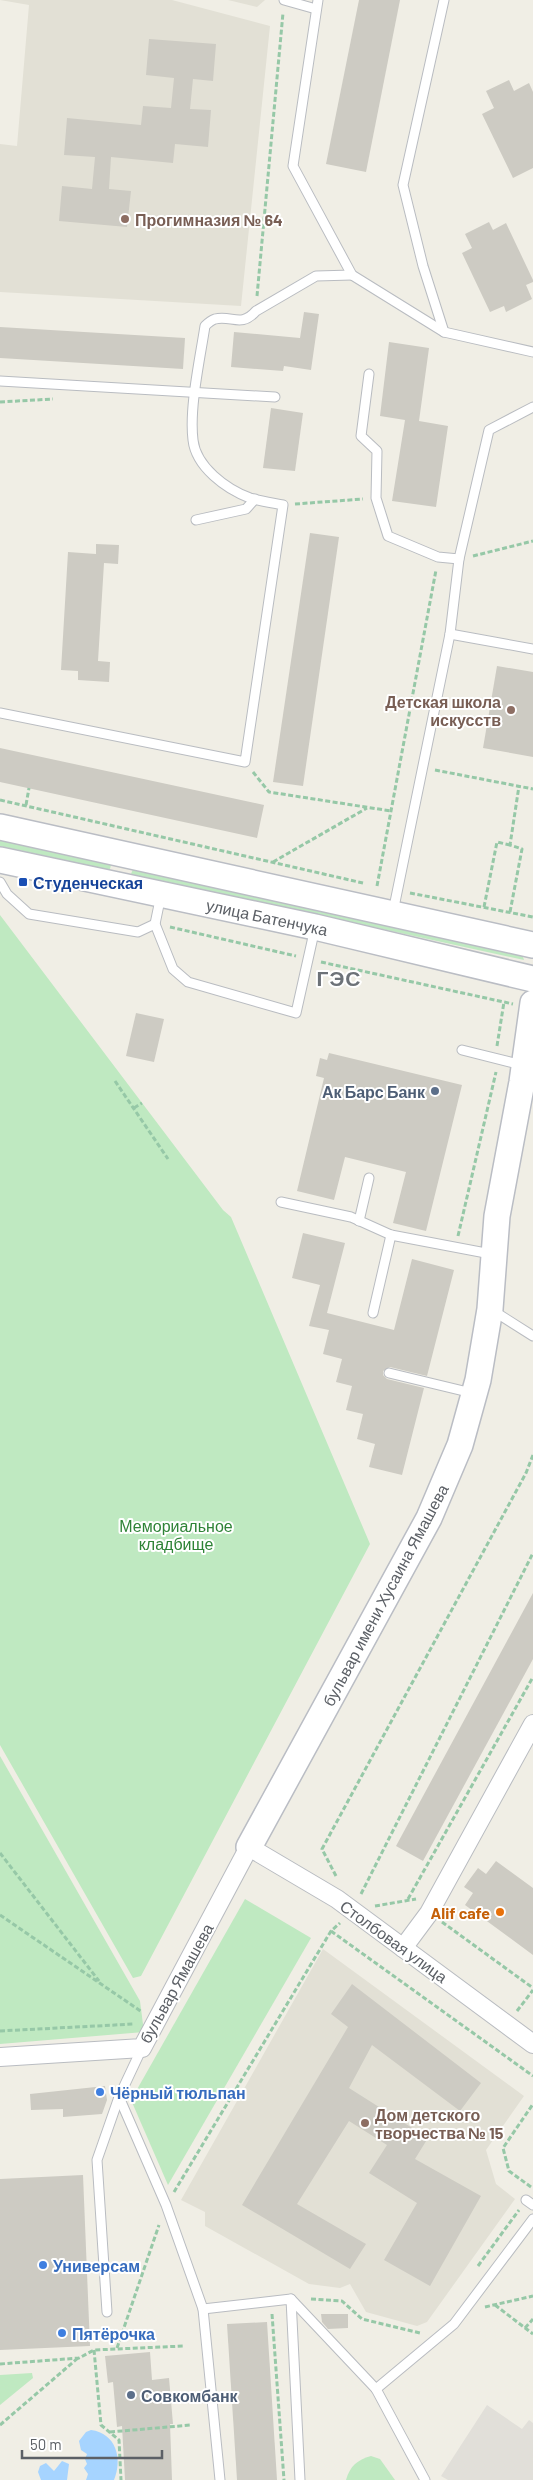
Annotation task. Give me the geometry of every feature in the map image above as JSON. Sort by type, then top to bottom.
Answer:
[{"type":"main road","name":"улица Батенчука","points":[[0,827],[110,850],[395,902],[533,944]]},
{"type":"main road","points":[[102,881],[117,873],[122,865],[121,857],[110,850]]},
{"type":"main road","name":"улица Батенчука","points":[[0,860],[315,927],[533,979]]},
{"type":"main road","name":"бульвар имени Хусаина Ямашева","points":[[249,1847],[429,1518],[460,1445],[475,1394],[490,1309],[497,1216],[522,1082],[532,1005]]},
{"type":"street","points":[[403,1948],[433,1906],[533,1724]]},
{"type":"street","name":"Столбовая улица","points":[[249,1847],[353,1910],[533,2044]]},
{"type":"street","name":"бульвар Ямашева","points":[[0,2057],[142,2048],[249,1847]]},
{"type":"lane","points":[[284,0],[317,4],[292,166],[352,275],[444,332],[533,352]]},
{"type":"lane","points":[[444,0],[403,185],[423,266],[444,332]]},
{"type":"lane","points":[[0,713],[245,762],[284,505],[255,499],[235,491],[218,479],[198,456],[193,440],[196,392],[205,326],[215,319],[242,321],[316,276],[352,275]]},
{"type":"lane","points":[[369,374],[361,436],[377,451],[376,498],[388,536],[438,557],[459,559]]},
{"type":"lane","points":[[0,381],[275,397]]},
{"type":"lane","points":[[395,902],[450,634],[459,559],[489,430],[533,407]]},
{"type":"lane","points":[[196,520],[246,509],[255,499]]},
{"type":"lane","points":[[450,634],[533,649]]},
{"type":"lane","points":[[0,882],[7,894],[29,914],[138,932],[155,924]]},
{"type":"lane","points":[[161,895],[155,924],[173,969],[188,982],[296,1013],[315,927]]},
{"type":"lane","points":[[462,1050],[523,1065]]},
{"type":"lane","points":[[359,1221],[370,1178]]},
{"type":"lane","points":[[281,1202],[359,1221],[390,1235],[494,1255]]},
{"type":"lane","points":[[373,1313],[390,1235]]},
{"type":"lane","points":[[490,1309],[533,1336]]},
{"type":"lane","points":[[388,1373],[475,1394]]},
{"type":"lane","points":[[107,2312],[97,2160],[119,2097],[142,2048]]},
{"type":"lane","points":[[119,2097],[166,2205],[203,2309],[220,2480]]},
{"type":"lane","points":[[376,2389],[454,2324],[533,2219]]},
{"type":"lane","points":[[203,2309],[291,2299]]},
{"type":"lane","points":[[291,2299],[376,2389],[425,2480]]},
{"type":"lane","points":[[291,2299],[300,2480]]},
{"type":"path","points":[[256,311],[284,0]]},
{"type":"path","points":[[284,505],[376,498]]},
{"type":"path","points":[[459,559],[533,541]]},
{"type":"path","points":[[377,886],[438,557]]},
{"type":"path","points":[[245,762],[269,792],[391,811]]},
{"type":"path","points":[[423,767],[533,789]]},
{"type":"path","points":[[510,845],[519,786]]},
{"type":"path","points":[[26,805],[28,788]]},
{"type":"path","points":[[0,800],[377,886],[395,902],[484,907],[533,917]]},
{"type":"path","points":[[273,862],[368,808]]},
{"type":"path","points":[[484,907],[497,842],[522,849],[510,912]]},
{"type":"path","points":[[155,924],[504,1002],[532,1005]]},
{"type":"path","points":[[456,1247],[496,1073],[495,1058],[504,1002]]},
{"type":"path","points":[[116,1081],[168,1159]]},
{"type":"path","points":[[134,1108],[142,1103]]},
{"type":"path","points":[[353,1910],[322,1849],[526,1472],[533,1455]]},
{"type":"path","points":[[117,2348],[166,2205],[331,1931],[353,1910],[533,1553]]},
{"type":"path","points":[[408,1899],[533,1677]]},
{"type":"path","points":[[0,1853],[102,1985]]},
{"type":"path","points":[[353,1910],[408,1899],[433,1906],[533,1989],[507,2025]]},
{"type":"path","points":[[0,1915],[157,2023]]},
{"type":"path","points":[[331,1931],[533,2076]]},
{"type":"path","points":[[0,2031],[157,2023]]},
{"type":"path","points":[[475,2270],[530,2202],[533,2189],[509,2171],[503,2148],[533,2104]]},
{"type":"path","points":[[464,2311],[533,2296]]},
{"type":"path","points":[[262,2315],[272,2314],[291,2299],[342,2300],[362,2319],[418,2334],[425,2331]]},
{"type":"path","points":[[494,2304],[533,2334]]},
{"type":"path","points":[[272,2314],[284,2480]]},
{"type":"path","points":[[525,2328],[533,2318]]},
{"type":"path","points":[[0,2425],[79,2358],[94,2350],[184,2346]]},
{"type":"path","points":[[94,2350],[101,2425],[119,2440],[122,2480]]},
{"type":"path","points":[[0,2364],[79,2358]]},
{"type":"path","points":[[109,2432],[191,2426]]},
{"type":"shaded area","name":"Прогимназия № 64","points":[[0,0],[172,0],[270,26],[241,306],[0,292],[0,144],[17,146],[29,5]]},
{"type":"shaded area","points":[[228,0],[265,0],[257,7]]},
{"type":"shaded area","name":"Дом детского творчества № 15","points":[[323,1949],[524,2096],[486,2150],[496,2184],[515,2199],[427,2322],[417,2326],[366,2312],[350,2284],[340,2288],[309,2284],[205,2226],[205,2212],[181,2200]]},
{"type":"shaded area","points":[[487,2405],[522,2429],[529,2420],[533,2423],[533,2480],[448,2480],[441,2476]]},
{"type":"green space","points":[[0,839],[107,862],[111,865],[110,869],[0,846]]},
{"type":"green space","points":[[133,869],[522,954],[524,960],[131,874]]},
{"type":"green space","name":"Мемориальное кладбище","points":[[0,915],[223,1210],[231,1217],[370,1544],[141,1976],[133,1978],[0,1745]]},
{"type":"green space","points":[[0,1756],[140,2001],[144,2032],[0,2044]]},
{"type":"green space","points":[[245,1899],[311,1938],[168,2185],[131,2100]]},
{"type":"green space","points":[[32,2373],[33,2378],[0,2405],[0,2375]]},
{"type":"green space","points":[[371,2456],[380,2459],[395,2480],[346,2480],[355,2464]]},
{"type":"water","points":[[91,2430],[106,2436],[115,2448],[118,2464],[114,2480],[86,2480],[88,2474],[84,2468],[87,2464],[85,2459],[87,2454],[81,2450],[79,2441],[86,2432]]},
{"type":"water","points":[[62,2461],[69,2464],[67,2480],[41,2480],[38,2472],[40,2466],[46,2463],[54,2471]]},
{"type":"building","points":[[359,0],[400,0],[366,172],[326,164]]},
{"type":"building","points":[[149,39],[216,44],[213,81],[193,79],[190,109],[211,110],[208,147],[175,144],[173,163],[111,157],[109,189],[131,191],[127,227],[59,221],[62,186],[92,189],[95,157],[64,155],[67,118],[141,125],[143,106],[171,108],[174,78],[146,75]]},
{"type":"building","points":[[509,80],[514,91],[529,83],[533,92],[533,168],[513,178],[482,114],[494,108],[486,91]]},
{"type":"building","points":[[489,222],[493,230],[506,223],[533,280],[533,282],[526,285],[532,299],[506,312],[504,306],[490,312],[462,253],[472,248],[465,234]]},
{"type":"building","points":[[304,312],[319,314],[311,370],[284,366],[283,371],[231,367],[234,332],[300,338]]},
{"type":"building","points":[[0,327],[185,338],[183,369],[0,358]]},
{"type":"building","points":[[389,342],[429,348],[419,421],[448,426],[436,507],[392,501],[405,420],[380,416]]},
{"type":"building","points":[[271,408],[303,413],[295,471],[263,468]]},
{"type":"building","points":[[310,533],[339,537],[303,786],[273,782]]},
{"type":"building","points":[[96,544],[119,545],[118,564],[104,563],[98,661],[110,662],[109,682],[78,680],[78,671],[61,670],[68,552],[96,554]]},
{"type":"building","name":"Детская школа искусств","points":[[497,666],[533,672],[533,757],[483,748]]},
{"type":"building","points":[[0,748],[264,805],[257,838],[0,782]]},
{"type":"building","points":[[136,1013],[164,1019],[154,1062],[126,1056]]},
{"type":"building","points":[[329,1053],[462,1085],[426,1231],[393,1223],[406,1172],[345,1157],[334,1200],[297,1191],[324,1078],[316,1076],[320,1058],[327,1060]]},
{"type":"building","points":[[303,1233],[345,1243],[327,1313],[394,1330],[412,1259],[454,1270],[427,1376],[390,1367],[383,1371],[383,1375],[387,1379],[424,1388],[402,1475],[369,1467],[375,1444],[357,1439],[363,1414],[346,1410],[352,1386],[336,1382],[342,1359],[323,1354],[329,1330],[309,1326],[320,1285],[292,1278]]},
{"type":"building","points":[[533,1593],[533,1659],[423,1861],[396,1846]]},
{"type":"building","points":[[496,1861],[533,1888],[533,1955],[465,1905],[473,1893],[464,1887],[478,1868],[486,1874]]},
{"type":"building","points":[[352,1984],[481,2083],[460,2111],[372,2045],[349,2088],[428,2138],[415,2159],[481,2196],[430,2286],[384,2260],[417,2203],[369,2173],[387,2145],[349,2121],[297,2204],[366,2244],[350,2269],[242,2205],[348,2027],[331,2014]]},
{"type":"building","points":[[105,2086],[107,2100],[102,2114],[63,2117],[63,2109],[31,2110],[30,2094]]},
{"type":"building","name":"Универсам","points":[[83,2175],[90,2346],[0,2350],[0,2179]]},
{"type":"building","points":[[321,2314],[348,2314],[348,2328],[328,2329],[322,2322]]},
{"type":"building","points":[[267,2322],[277,2480],[237,2480],[227,2324]]},
{"type":"building","points":[[150,2352],[152,2380],[169,2378],[173,2424],[170,2424],[172,2480],[125,2480],[122,2426],[117,2427],[113,2382],[108,2383],[105,2356]]},
{"type":"place","name":"Прогимназия № 64","points":[[125,219]]},
{"type":"place","name":"Детская школа искусств","points":[[511,710]]},
{"type":"place","name":"Студенческая","points":[[23,882]]},
{"type":"place","name":"Ак Барс Банк","points":[[435,1091]]},
{"type":"place","name":"Alif cafe","points":[[500,1912]]},
{"type":"place","name":"Чёрный тюльпан","points":[[100,2092]]},
{"type":"place","name":"Дом детского творчества № 15","points":[[365,2123]]},
{"type":"place","name":"Универсам","points":[[43,2265]]},
{"type":"place","name":"Пятёрочка","points":[[62,2333]]},
{"type":"place","name":"Совкомбанк","points":[[131,2395]]},
{"type":"district","name":"ГЭС","points":[[339,977]]}]
